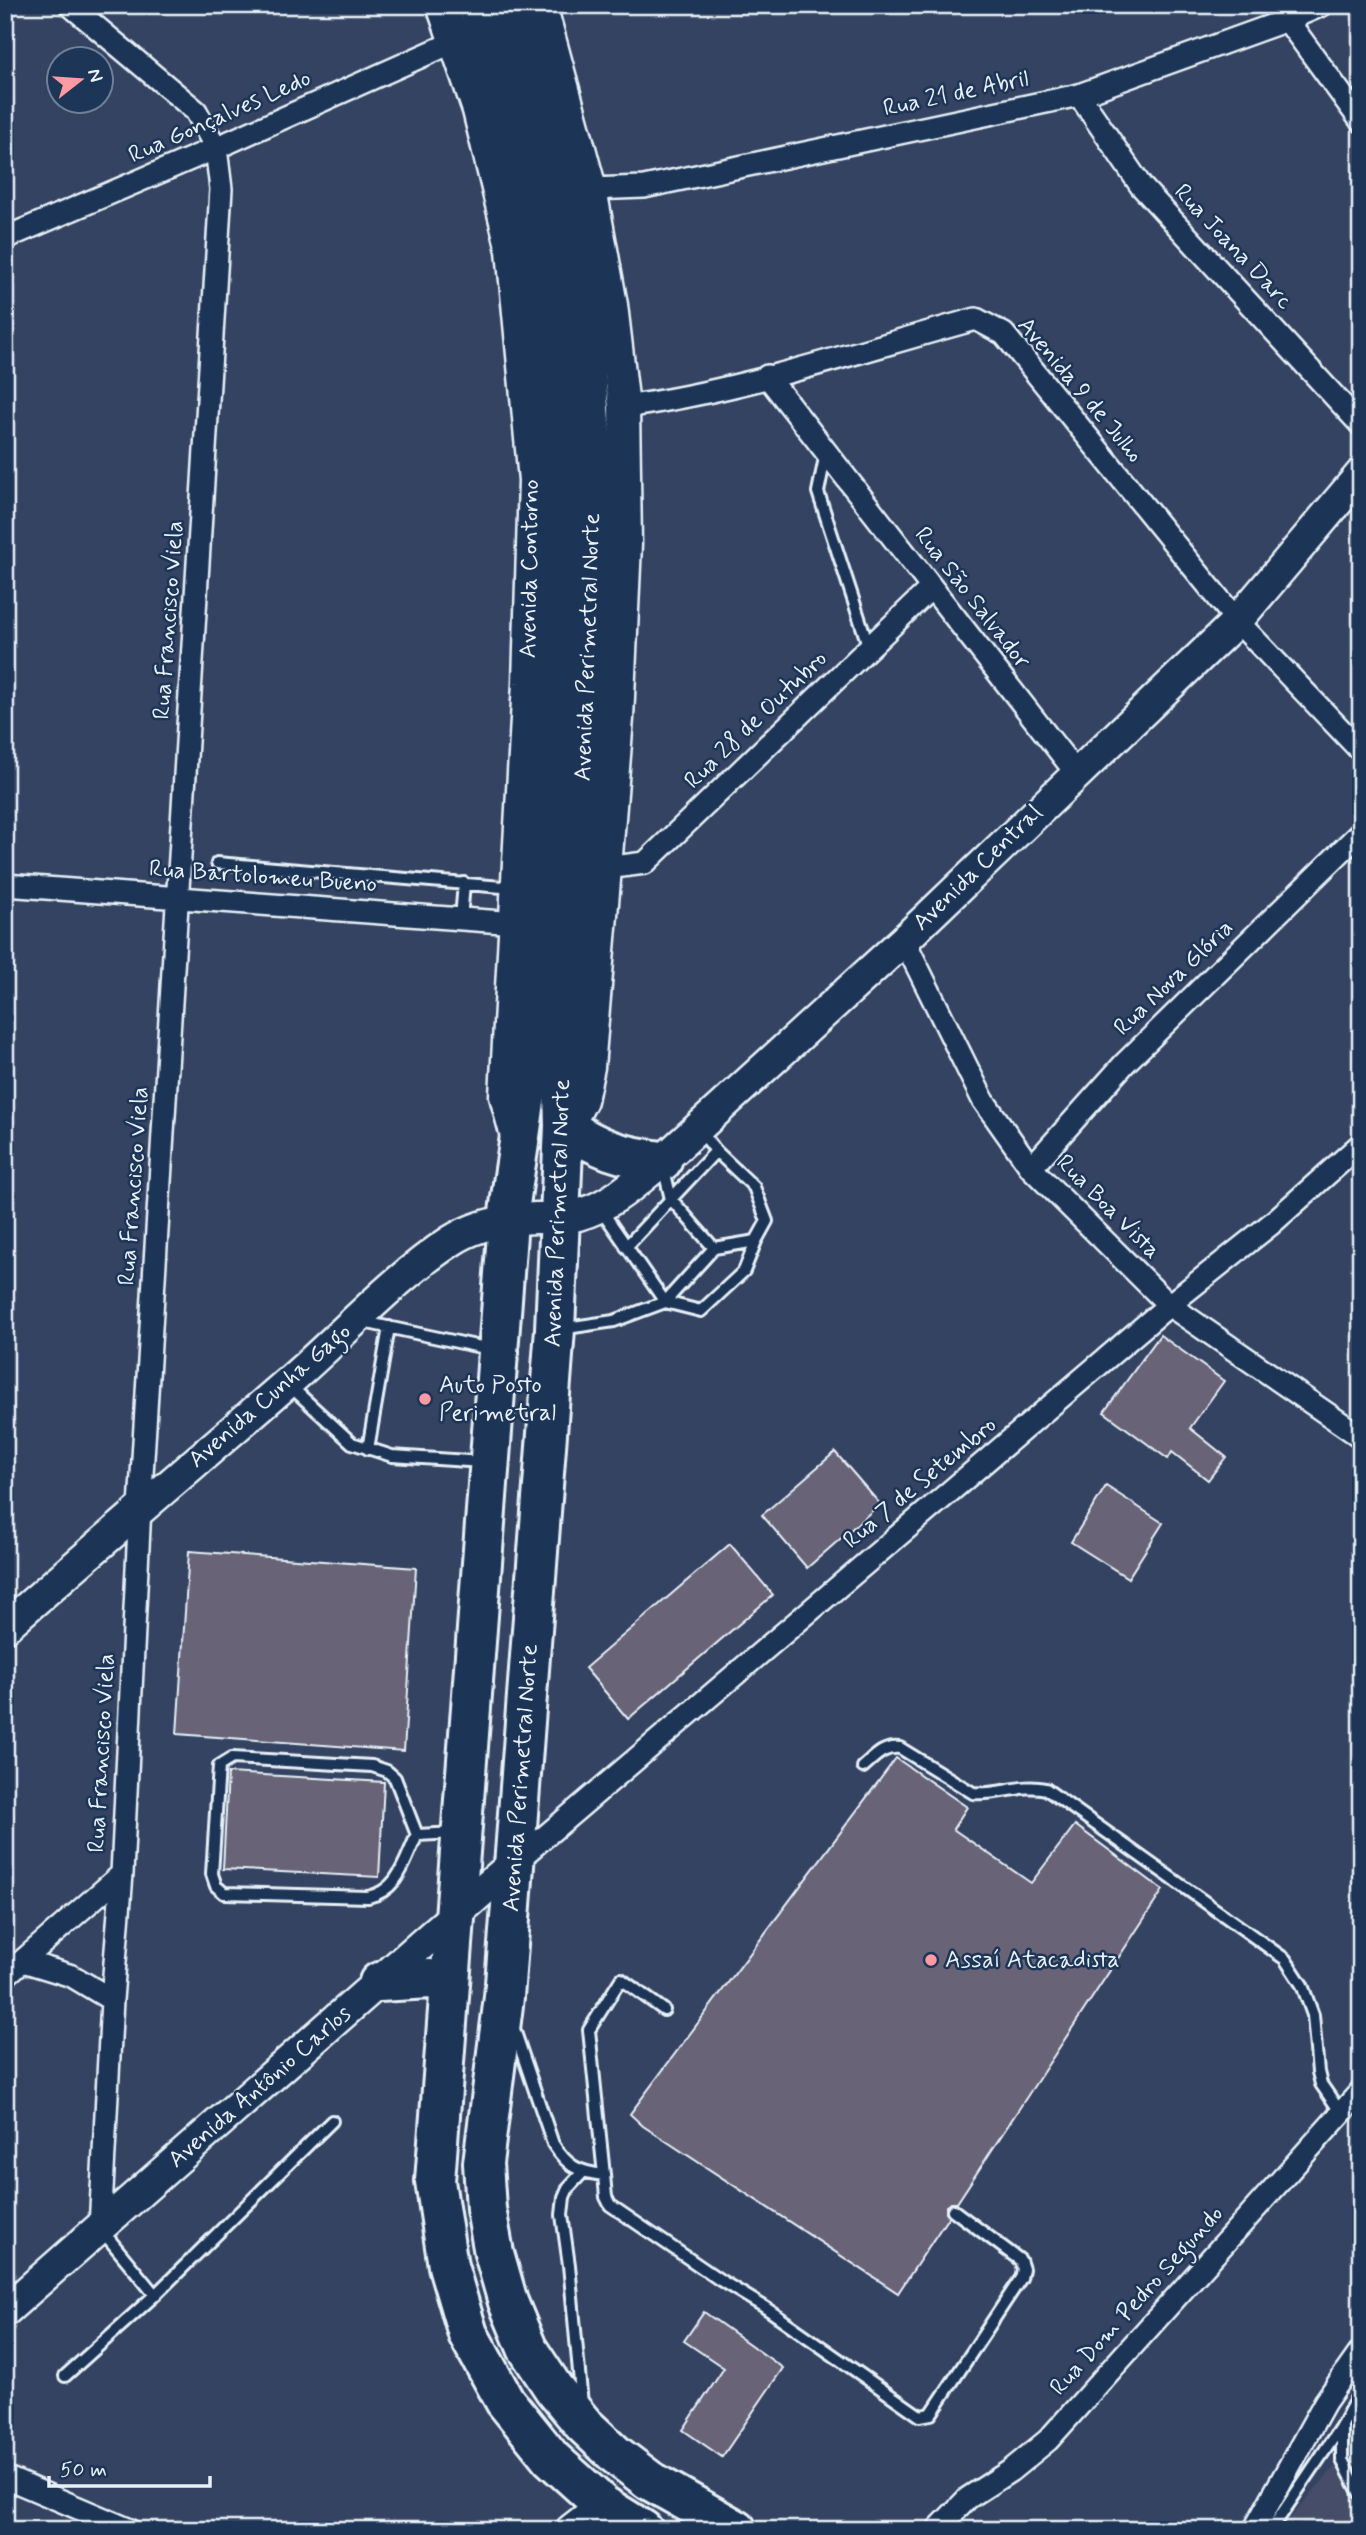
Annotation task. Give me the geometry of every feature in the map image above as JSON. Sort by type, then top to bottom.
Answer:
[{"type":"highway","name":"Avenida Perimetral Norte","points":[[478,5],[526,183],[550,323],[559,416],[562,514],[556,686],[540,941],[526,1095],[517,1142],[508,1221],[435,2181],[448,2266],[464,2322],[505,2402],[551,2458],[603,2505],[643,2530]]},
{"type":"highway","name":"Avenida Perimetral Norte","points":[[512,5],[541,105],[565,213],[584,343],[593,460],[595,588],[563,1091],[564,1126],[555,1329],[504,1997],[483,2163],[486,2209],[494,2253],[508,2302],[527,2348],[554,2389],[584,2425],[616,2455],[649,2480],[737,2530]]},
{"type":"highway","points":[[478,110],[526,183],[512,250]]},
{"type":"highway","points":[[564,1126],[605,1150],[626,1157],[662,1161]]},
{"type":"highway","points":[[379,1982],[430,1979],[450,1984]]},
{"type":"street","points":[[69,5],[196,111],[216,148]]},
{"type":"street","name":"Avenida Contorno","points":[[442,5],[478,110],[512,250],[534,480],[528,683],[505,1096],[517,1142]]},
{"type":"street","points":[[541,5],[591,189],[612,305],[624,407],[626,544],[618,718],[606,868],[589,1067],[582,1100],[575,1115],[564,1126]]},
{"type":"street","name":"Rua 21 de Abril","points":[[591,189],[645,187],[1079,95],[1322,5]]},
{"type":"street","points":[[1287,20],[1361,121]]},
{"type":"street","name":"Rua Gonçalves Ledo","points":[[5,238],[456,41]]},
{"type":"street","name":"Rua Joana Darc","points":[[1079,95],[1141,186],[1361,425]]},
{"type":"street","name":"Rua Francisco Viela","points":[[100,2228],[141,1507],[222,189],[216,148]]},
{"type":"street","name":"Avenida 9 de Julho","points":[[624,407],[665,401],[767,376],[976,318],[1004,334],[1237,621],[1361,751]]},
{"type":"street","name":"Rua São Salvador","points":[[767,376],[1077,774]]},
{"type":"street","name":"Avenida Central","points":[[560,1219],[600,1208],[625,1192],[662,1161],[707,1140],[904,940],[1237,621],[1361,474]]},
{"type":"street","name":"Rua 28 de Outubro","points":[[606,868],[645,863],[931,588]]},
{"type":"street","name":"Rua Nova Glória","points":[[1031,1168],[1125,1063],[1361,832]]},
{"type":"street","name":"Rua Bartolomeu Bueno","points":[[5,884],[516,923]]},
{"type":"street","name":"Rua Boa Vista","points":[[904,940],[983,1100],[1031,1168],[1169,1305],[1361,1437]]},
{"type":"street","name":"Rua 7 de Setembro","points":[[514,1863],[1169,1305],[1271,1224],[1361,1144]]},
{"type":"street","name":"Avenida Cunha Gago","points":[[5,1627],[287,1383],[417,1265],[453,1240],[484,1225],[560,1219]]},
{"type":"street","name":"Avenida Antônio Carlos","points":[[5,2311],[514,1863]]},
{"type":"street","points":[[5,1976],[122,1874]]},
{"type":"street","points":[[23,1961],[72,1976],[112,2000]]},
{"type":"street","name":"Rua Dom Pedro Segundo","points":[[937,2530],[968,2498],[1010,2471],[1048,2440],[1361,2091]]},
{"type":"street","points":[[1254,2530],[1325,2402],[1361,2351]]},
{"type":"street","points":[[5,2477],[130,2530]]},
{"type":"street","points":[[571,2530],[603,2505]]},
{"type":"lane","points":[[826,453],[818,492],[869,648]]},
{"type":"lane","points":[[217,863],[518,889]]},
{"type":"lane","points":[[461,919],[464,883]]},
{"type":"lane","points":[[600,1208],[626,1247],[665,1302],[701,1311],[744,1271],[766,1221],[754,1187],[707,1140],[671,1199],[626,1247]]},
{"type":"lane","points":[[662,1161],[671,1199],[714,1248]]},
{"type":"lane","points":[[555,1329],[614,1321],[665,1302],[714,1248],[756,1241]]},
{"type":"lane","points":[[356,1321],[498,1351]]},
{"type":"lane","points":[[368,1449],[389,1327]]},
{"type":"lane","points":[[287,1383],[352,1443],[392,1456],[490,1462]]},
{"type":"lane","points":[[863,1767],[885,1748],[893,1747],[900,1748],[973,1793],[1032,1786],[1046,1789],[1285,1959],[1302,1985],[1313,2015],[1321,2084],[1341,2113]]},
{"type":"lane","points":[[232,1758],[372,1766],[387,1771],[395,1778],[417,1835],[392,1886],[368,1898],[224,1893],[216,1886],[212,1874],[219,1766],[232,1758]]},
{"type":"lane","points":[[417,1835],[462,1832]]},
{"type":"lane","points":[[664,2010],[621,1979],[589,2030],[606,2197],[610,2204],[720,2280],[763,2306],[920,2416],[931,2414],[1021,2278],[1023,2269],[1020,2260],[953,2210]]},
{"type":"lane","points":[[504,1997],[553,2144],[561,2156],[582,2173],[604,2175]]},
{"type":"lane","points":[[65,2376],[155,2295],[332,2121]]},
{"type":"lane","points":[[582,2173],[568,2188],[562,2215],[584,2425]]},
{"type":"lane","points":[[100,2228],[155,2295]]},
{"type":"lane","points":[[1271,2530],[1342,2425],[1361,2389]]},
{"type":"lane","points":[[1342,2425],[1342,2460],[1361,2496]]},
{"type":"shaded area","points":[[1361,2436],[1361,2530],[1280,2530]]},
{"type":"building","points":[[1160,1335],[1224,1381],[1190,1428],[1226,1457],[1208,1480],[1172,1452],[1168,1459],[1104,1412]]},
{"type":"building","points":[[835,1452],[880,1504],[807,1568],[762,1515]]},
{"type":"building","points":[[1106,1486],[1163,1523],[1128,1578],[1071,1542]]},
{"type":"building","points":[[730,1544],[773,1595],[628,1719],[585,1668]]},
{"type":"building","points":[[189,1551],[416,1568],[404,1751],[177,1734]]},
{"type":"building","name":"Assaí Atacadista","points":[[896,1758],[967,1807],[953,1829],[1031,1883],[1075,1825],[1163,1890],[957,2203],[946,2206],[949,2216],[898,2293],[643,2126],[630,2114]]},
{"type":"building","points":[[228,1773],[384,1782],[379,1877],[223,1869]]},
{"type":"building","points":[[704,2312],[783,2368],[722,2457],[683,2430],[724,2368],[684,2341]]},
{"type":"place","name":"Auto Posto Perimetral","points":[[425,1399]]},
{"type":"place","name":"Assaí Atacadista","points":[[931,1960]]}]
